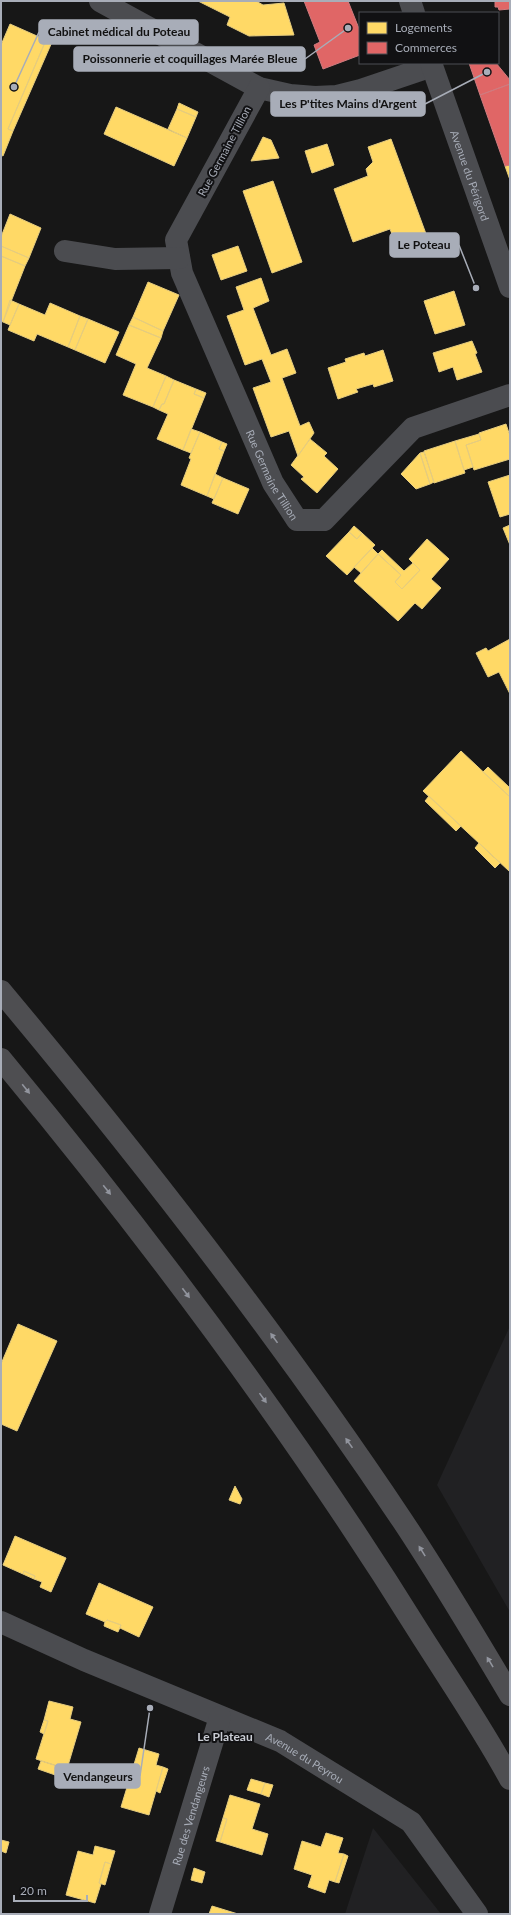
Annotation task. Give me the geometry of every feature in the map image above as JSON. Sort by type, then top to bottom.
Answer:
[{"type":"highway","points":[[1,991],[154,1180],[244,1297],[403,1522],[510,1695]]},
{"type":"highway","points":[[1,1059],[144,1237],[292,1438],[373,1558],[510,1779]]},
{"type":"street","points":[[100,1],[259,88],[290,95],[337,96],[361,90],[432,65]]},
{"type":"street","points":[[410,1],[414,12]]},
{"type":"street","name":"Avenue du Périgord","points":[[432,65],[510,288]]},
{"type":"street","name":"Rue Germaine Tillion","points":[[259,88],[176,240],[182,273],[273,483],[297,520],[324,520],[412,428],[510,395]]},
{"type":"street","points":[[65,251],[115,259],[179,258]]},
{"type":"street","name":"Avenue du Peyrou","points":[[1,1622],[220,1717],[280,1741],[411,1822],[477,1914]]},
{"type":"street","name":"Rue des Vendangeurs","points":[[160,1914],[220,1717]]},
{"type":"shaded area","points":[[510,1326],[510,1612],[437,1485]]},
{"type":"shaded area","points":[[373,1828],[441,1914],[345,1914]]},
{"type":"building: Logements","points":[[198,1],[256,1],[263,5],[284,3],[294,35],[249,36],[227,25],[230,17]]},
{"type":"building: Logements","points":[[10,24],[46,40],[8,129],[13,131],[3,156],[1,155],[1,45]]},
{"type":"building: Logements","points":[[46,40],[52,42],[13,131],[8,129]]},
{"type":"building: Logements","points":[[179,103],[198,112],[196,117],[177,109]]},
{"type":"building: Logements","points":[[116,107],[187,138],[174,166],[104,134]]},
{"type":"building: Logements","points":[[177,109],[196,117],[187,138],[168,129]]},
{"type":"building: Logements","points":[[263,137],[271,140],[279,158],[251,161]]},
{"type":"building: Logements","points":[[391,139],[429,242],[405,250],[400,236],[392,234],[390,229],[353,242],[334,189],[368,176],[366,169],[373,162],[368,147]]},
{"type":"building: Logements","points":[[327,144],[334,165],[312,173],[305,151]]},
{"type":"building: Logements","points":[[510,165],[510,180],[505,166]]},
{"type":"building: Logements","points":[[273,181],[302,262],[272,273],[243,191]]},
{"type":"building: Logements","points":[[10,214],[41,228],[29,258],[1,246],[1,237]]},
{"type":"building: Logements","points":[[1,246],[29,258],[25,266],[1,256]]},
{"type":"building: Logements","points":[[238,246],[247,271],[221,280],[212,255]]},
{"type":"building: Logements","points":[[1,256],[25,266],[3,322],[1,321]]},
{"type":"building: Logements","points":[[261,278],[269,301],[253,308],[271,355],[287,349],[296,373],[282,378],[300,426],[309,422],[314,433],[298,456],[289,431],[271,437],[253,388],[271,382],[262,359],[245,365],[227,316],[244,310],[236,287]]},
{"type":"building: Logements","points":[[148,282],[179,295],[163,331],[133,317]]},
{"type":"building: Logements","points":[[454,291],[465,325],[435,334],[424,301]]},
{"type":"building: Logements","points":[[10,300],[19,304],[10,325],[3,322]]},
{"type":"building: Logements","points":[[50,303],[80,316],[68,347],[37,334],[34,341],[8,330],[19,304],[45,315]]},
{"type":"building: Logements","points":[[80,316],[88,319],[75,350],[68,347]]},
{"type":"building: Logements","points":[[133,317],[163,331],[161,338],[129,325]]},
{"type":"building: Logements","points":[[88,319],[119,332],[105,363],[75,350]]},
{"type":"building: Logements","points":[[129,325],[161,338],[147,368],[166,376],[153,407],[123,395],[136,364],[116,355]]},
{"type":"building: Logements","points":[[472,341],[482,372],[457,380],[453,367],[439,372],[433,353]]},
{"type":"building: Logements","points":[[383,350],[393,381],[374,387],[373,384],[356,389],[358,392],[338,399],[328,368],[346,362],[345,359],[364,353],[365,356]]},
{"type":"building: Logements","points":[[166,376],[174,380],[164,404],[162,404],[159,410],[153,407]]},
{"type":"building: Logements","points":[[174,380],[196,389],[194,394],[204,398],[183,450],[157,439],[168,414],[159,410],[162,404],[164,404]]},
{"type":"building: Logements","points":[[196,389],[206,393],[204,398],[194,394]]},
{"type":"building: Logements","points":[[506,424],[510,436],[510,459],[474,470],[466,445],[481,440],[479,433]]},
{"type":"building: Logements","points":[[191,429],[200,432],[191,453],[183,450]]},
{"type":"building: Logements","points":[[200,432],[222,442],[219,449],[224,451],[207,496],[181,485],[191,459],[189,458]]},
{"type":"building: Logements","points":[[479,434],[481,440],[466,445],[473,467],[464,470],[455,441]]},
{"type":"building: Logements","points":[[310,439],[327,453],[324,456],[338,469],[317,493],[301,479],[304,477],[291,465]]},
{"type":"building: Logements","points":[[455,441],[465,473],[434,483],[424,451]]},
{"type":"building: Logements","points":[[222,442],[227,444],[224,451],[219,449]]},
{"type":"building: Logements","points":[[424,452],[434,482],[430,484],[420,453]]},
{"type":"building: Logements","points":[[420,453],[430,484],[416,489],[401,474]]},
{"type":"building: Logements","points":[[215,474],[223,478],[214,499],[207,496]]},
{"type":"building: Logements","points":[[510,475],[510,514],[500,517],[488,482]]},
{"type":"building: Logements","points":[[223,478],[249,489],[238,514],[212,503]]},
{"type":"building: Logements","points":[[510,525],[510,545],[503,528]]},
{"type":"building: Logements","points":[[354,526],[362,533],[357,539],[349,532]]},
{"type":"building: Logements","points":[[349,532],[357,539],[362,533],[375,545],[347,575],[326,556]]},
{"type":"building: Logements","points":[[427,539],[449,559],[431,579],[441,588],[422,609],[415,603],[398,621],[354,581],[378,554],[401,575],[395,582],[402,589],[420,570],[409,559]]},
{"type":"building: Logements","points":[[372,548],[378,554],[361,573],[354,567]]},
{"type":"building: Logements","points":[[382,550],[404,571],[413,563],[420,570],[402,589],[395,582],[401,575],[378,554]]},
{"type":"building: Logements","points":[[510,639],[510,694],[499,672],[488,677],[476,653],[486,648],[488,651]]},
{"type":"building: Logements","points":[[461,751],[510,797],[509,871],[423,791]]},
{"type":"building: Logements","points":[[488,767],[510,788],[510,797],[483,772]]},
{"type":"building: Logements","points":[[429,796],[461,826],[456,831],[425,801]]},
{"type":"building: Logements","points":[[479,843],[500,863],[495,868],[475,848]]},
{"type":"building: Logements","points":[[18,1324],[57,1341],[17,1431],[1,1424],[1,1364]]},
{"type":"building: Logements","points":[[235,1486],[242,1499],[240,1504],[229,1500]]},
{"type":"building: Logements","points":[[15,1536],[66,1558],[51,1592],[40,1587],[42,1582],[34,1579],[35,1576],[24,1571],[23,1574],[3,1565]]},
{"type":"building: Logements","points":[[24,1571],[35,1576],[34,1579],[23,1574]]},
{"type":"building: Logements","points":[[99,1583],[153,1607],[139,1637],[120,1628],[121,1625],[107,1620],[105,1622],[86,1614]]},
{"type":"building: Logements","points":[[107,1620],[121,1625],[118,1632],[104,1626]]},
{"type":"building: Logements","points":[[49,1701],[73,1707],[70,1719],[81,1722],[67,1769],[36,1759],[48,1721],[44,1720]]},
{"type":"building: Logements","points":[[44,1720],[48,1721],[44,1734],[40,1732]]},
{"type":"building: Logements","points":[[139,1748],[159,1754],[156,1765],[163,1767],[149,1815],[121,1807]]},
{"type":"building: Logements","points":[[41,1761],[63,1768],[61,1777],[38,1769]]},
{"type":"building: Logements","points":[[163,1767],[168,1769],[160,1793],[156,1791]]},
{"type":"building: Logements","points":[[251,1779],[265,1783],[261,1794],[247,1790]]},
{"type":"building: Logements","points":[[265,1783],[273,1785],[269,1797],[261,1794]]},
{"type":"building: Logements","points":[[230,1795],[260,1804],[252,1829],[268,1834],[262,1855],[220,1842],[227,1819],[223,1818]]},
{"type":"building: Logements","points":[[223,1818],[227,1819],[220,1842],[216,1841]]},
{"type":"building: Logements","points":[[326,1833],[343,1838],[338,1853],[344,1854],[335,1882],[329,1880],[325,1893],[308,1887],[312,1875],[294,1869],[302,1841],[321,1847]]},
{"type":"building: Logements","points":[[1,1840],[9,1842],[6,1853],[1,1851]]},
{"type":"building: Logements","points":[[95,1846],[115,1851],[111,1864],[105,1862],[99,1883],[101,1884],[95,1903],[66,1895],[78,1851],[93,1855]]},
{"type":"building: Logements","points":[[344,1854],[348,1856],[339,1883],[335,1882]]},
{"type":"building: Logements","points":[[105,1862],[111,1864],[105,1885],[99,1883]]},
{"type":"building: Logements","points":[[194,1868],[205,1872],[202,1883],[191,1880]]},
{"type":"building: Logements","points":[[212,1906],[238,1914],[209,1914]]},
{"type":"building: Commerces","points":[[304,1],[348,1],[359,28],[359,55],[323,69],[314,45],[320,42]]},
{"type":"building: Commerces","points":[[495,1],[510,1],[510,9],[499,10],[498,7],[495,7]]},
{"type":"building: Commerces","points":[[469,64],[497,64],[510,80],[510,84],[480,95]]},
{"type":"building: Commerces","points":[[510,84],[510,165],[505,166],[480,95]]},
{"type":"place","name":"Poissonnerie et coquillages Marée Bleue","points":[[348,28]]},
{"type":"place","name":"Les P'tites Mains d'Argent","points":[[487,72]]},
{"type":"place","name":"Cabinet médical du Poteau","points":[[14,87]]},
{"type":"place","name":"Le Poteau","points":[[476,288]]},
{"type":"place","name":"Vendangeurs","points":[[150,1708]]},
{"type":"district","name":"Le Plateau","points":[[225,1736]]}]
